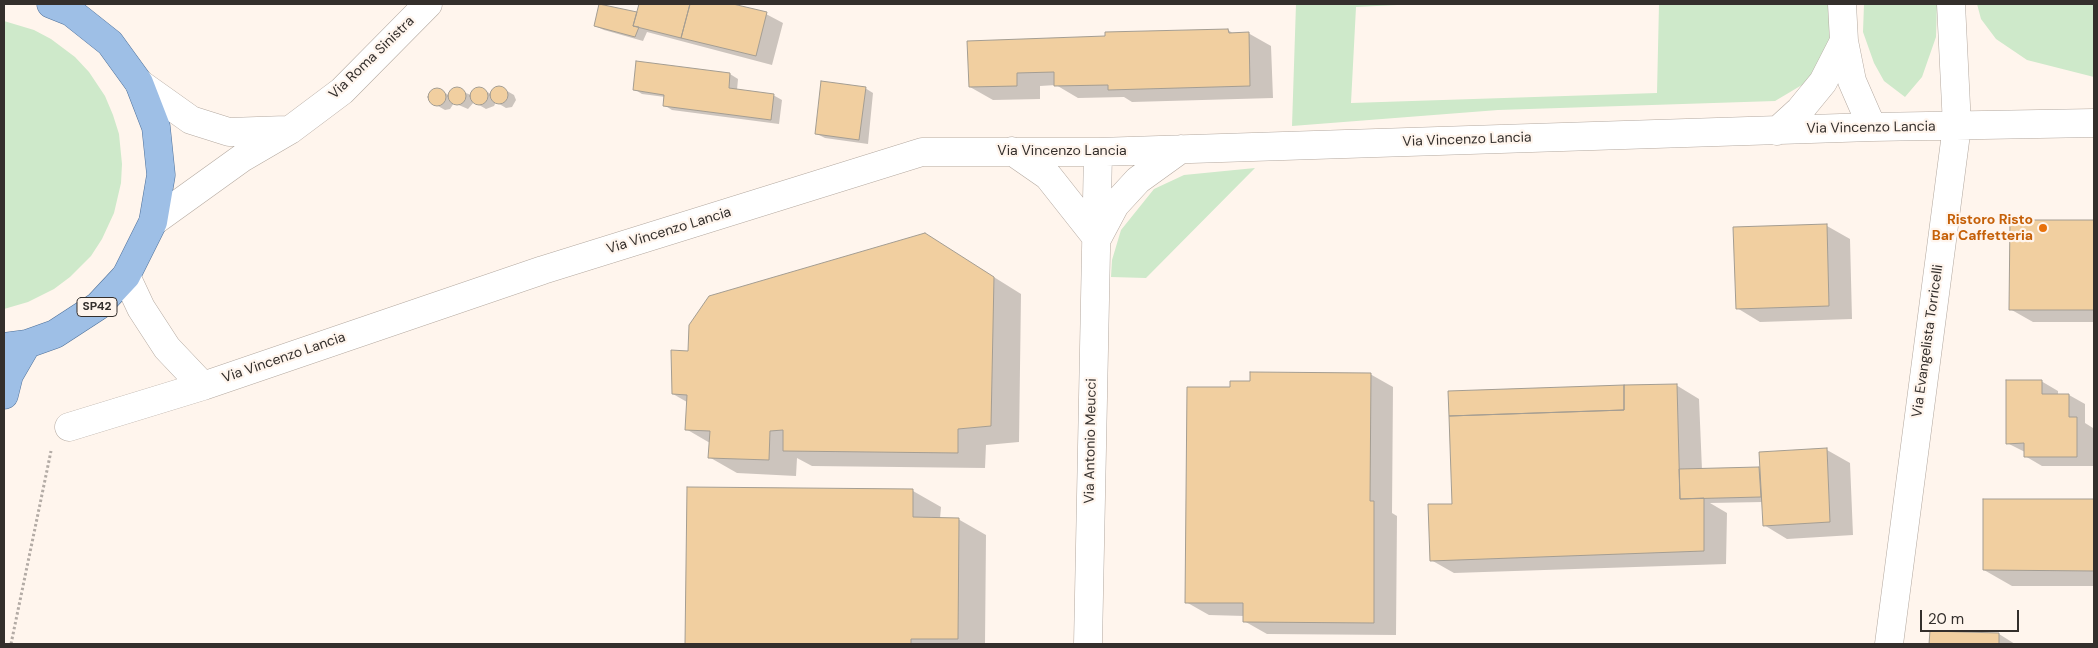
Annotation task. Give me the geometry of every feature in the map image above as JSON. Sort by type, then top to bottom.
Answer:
[{"type":"main road","name":"Via Roma Sinistra","points":[[15,346],[55,334],[98,306],[126,276],[153,222],[161,175],[156,127],[139,83],[110,43],[71,12],[52,4]]},
{"type":"main road","points":[[4,395],[15,346]]},
{"type":"street","name":"Via Roma Sinistra","points":[[153,222],[242,158],[290,130],[342,91],[428,4]]},
{"type":"street","points":[[1842,4],[1844,41],[1852,81],[1872,127]]},
{"type":"street","name":"Via Evangelista Torricelli","points":[[1889,644],[1957,126],[1952,5]]},
{"type":"street","points":[[1777,130],[1800,110],[1823,82],[1844,41]]},
{"type":"street","name":"Via Roma Sinistra","points":[[139,83],[191,120],[229,132],[290,130]]},
{"type":"street","name":"Via Vincenzo Lancia","points":[[69,427],[203,386],[543,270],[922,152],[1098,152],[1872,127],[2094,123]]},
{"type":"street","name":"Via Antonio Meucci","points":[[1097,238],[1115,205],[1138,180],[1181,149]]},
{"type":"street","points":[[1012,152],[1048,176],[1097,238]]},
{"type":"street","name":"Via Antonio Meucci","points":[[1088,644],[1093,309],[1097,238],[1098,152]]},
{"type":"street","name":"Via Vincenzo Lancia","points":[[126,276],[141,308],[167,348],[203,386]]},
{"type":"path","points":[[11,644],[49,453],[69,427]]},
{"type":"green space","points":[[1296,4],[1418,4],[1356,7],[1351,103],[1657,93],[1659,4],[1829,4],[1834,28],[1825,55],[1807,82],[1775,101],[1498,110],[1292,126]]},
{"type":"green space","points":[[1864,4],[1937,4],[1936,37],[1922,77],[1905,97],[1884,81],[1874,63],[1863,32]]},
{"type":"green space","points":[[1977,4],[2094,4],[2094,77],[2027,60],[1996,39],[1981,19]]},
{"type":"green space","points":[[4,21],[34,30],[51,39],[75,57],[89,72],[105,96],[113,115],[119,134],[122,164],[121,183],[114,213],[102,239],[91,256],[70,277],[54,289],[28,302],[4,309]]},
{"type":"green space","points":[[1255,168],[1146,278],[1111,277],[1112,260],[1121,230],[1154,189],[1184,175]]},
{"type":"building","points":[[599,4],[637,12],[633,26],[639,27],[635,37],[594,26]]},
{"type":"building","points":[[639,4],[690,4],[681,38],[633,26]]},
{"type":"building","points":[[690,4],[733,4],[767,12],[756,56],[681,38]]},
{"type":"building","points":[[1228,29],[1229,33],[1249,32],[1250,86],[1108,90],[1108,85],[1054,86],[1054,72],[1017,73],[1017,86],[969,87],[967,41],[1105,36],[1105,32]]},
{"type":"building","points":[[636,61],[730,73],[729,88],[774,94],[771,120],[663,106],[664,95],[633,90]]},
{"type":"building","points":[[821,81],[866,87],[859,140],[815,134]]},
{"type":"building","points":[[499,86],[506,88],[508,95],[506,102],[499,104],[492,102],[490,95],[492,88]]},
{"type":"building","points":[[457,87],[464,89],[466,96],[464,103],[457,105],[450,103],[448,96],[450,89]]},
{"type":"building","points":[[479,87],[487,92],[488,96],[483,104],[479,105],[471,100],[470,96],[475,88]]},
{"type":"building","points":[[437,88],[443,91],[446,97],[443,103],[437,106],[431,103],[428,97],[431,91]]},
{"type":"building","points":[[2010,220],[2094,220],[2094,310],[2009,310]]},
{"type":"building","points":[[1827,224],[1829,306],[1736,309],[1733,227]]},
{"type":"building","points":[[925,233],[994,277],[991,426],[958,429],[958,453],[783,451],[783,430],[770,431],[769,460],[708,458],[710,431],[685,430],[687,395],[672,394],[671,350],[688,351],[689,325],[709,296]]},
{"type":"building","points":[[1250,372],[1371,373],[1370,501],[1374,501],[1374,623],[1243,622],[1243,603],[1185,603],[1187,387],[1230,387],[1230,381],[1250,381]]},
{"type":"building","points":[[2006,380],[2042,380],[2042,394],[2069,394],[2069,417],[2077,417],[2077,457],[2024,457],[2024,443],[2006,444]]},
{"type":"building","points":[[1677,384],[1680,499],[1704,498],[1704,551],[1430,561],[1428,504],[1452,504],[1449,416],[1624,410],[1624,385]]},
{"type":"building","points":[[1624,385],[1624,410],[1449,416],[1448,391]]},
{"type":"building","points":[[1827,448],[1830,522],[1763,526],[1759,452]]},
{"type":"building","points":[[1759,467],[1761,497],[1680,499],[1679,469]]},
{"type":"building","points":[[687,487],[913,489],[913,517],[959,518],[958,639],[911,639],[911,644],[685,644]]},
{"type":"building","points":[[1983,499],[2094,499],[2094,571],[1983,570]]},
{"type":"building","points":[[1930,631],[1999,633],[1999,644],[1929,644]]},
{"type":"place","name":"Ristoro Risto Bar Caffetteria","points":[[2043,228]]}]
